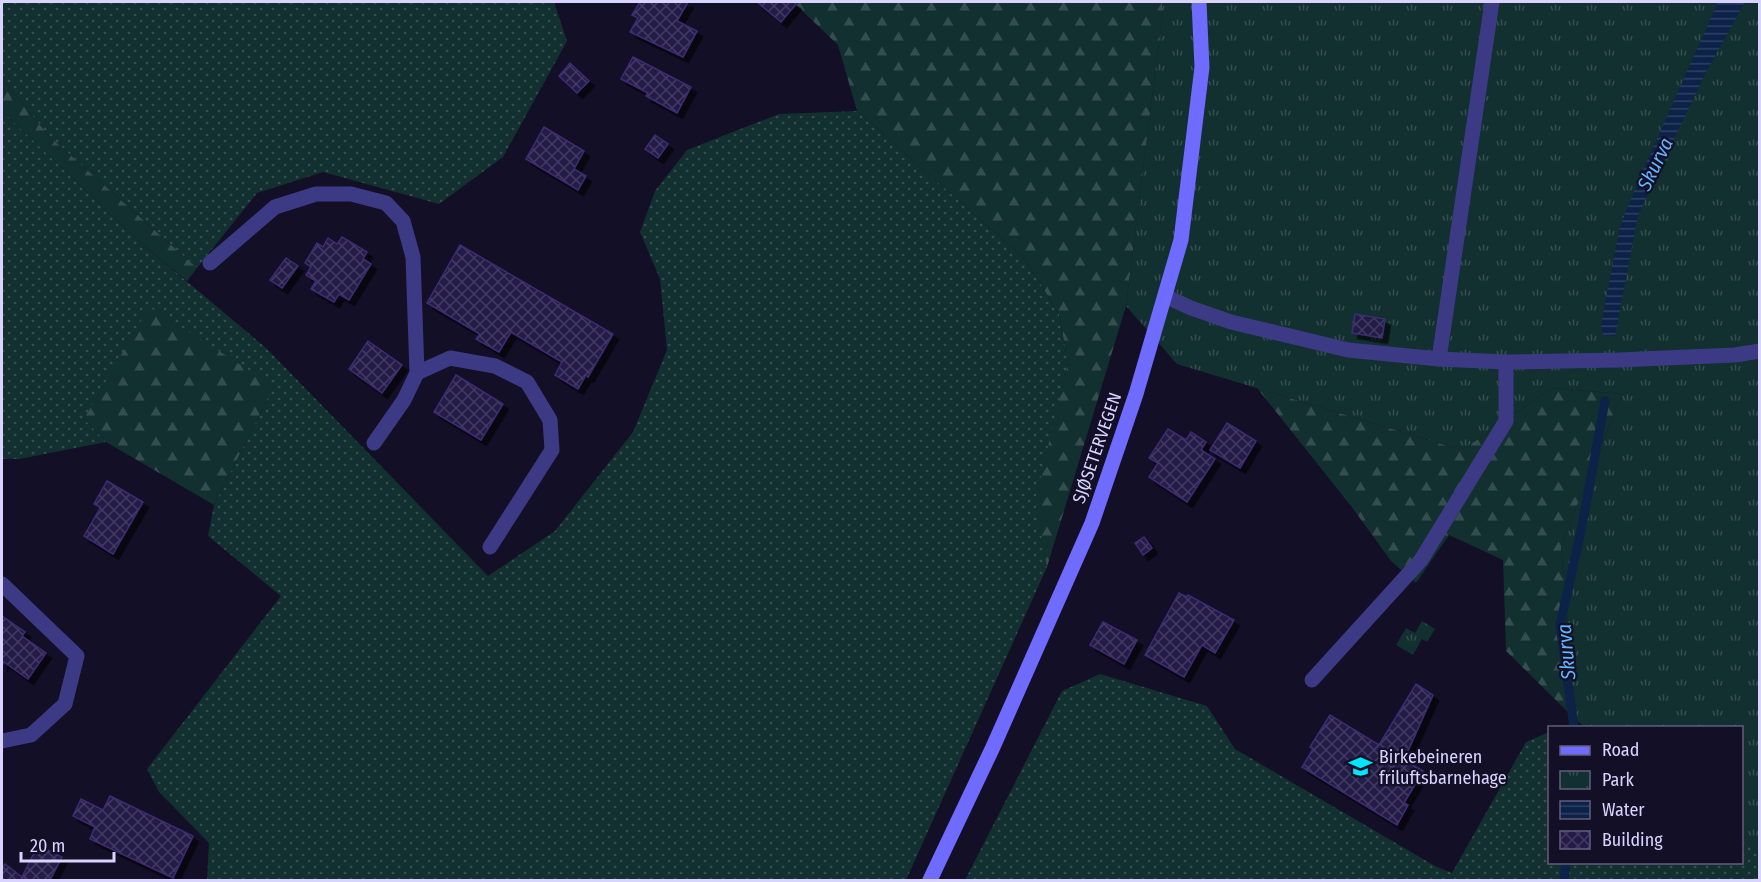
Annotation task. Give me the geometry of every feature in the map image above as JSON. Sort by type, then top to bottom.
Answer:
[{"type":"street","name":"SJØSETERVEGEN","points":[[930,880],[993,747],[1092,523],[1137,394],[1181,240],[1202,67],[1199,2]]},
{"type":"lane","points":[[1439,359],[1492,2]]},
{"type":"lane","points":[[210,263],[275,207],[316,194],[351,194],[386,203],[403,222],[412,257],[417,373],[404,400],[374,443]]},
{"type":"lane","points":[[1165,296],[1231,322],[1348,350],[1439,359],[1506,362],[1619,360],[1736,355],[1760,351]]},
{"type":"lane","points":[[417,373],[450,358],[495,366],[527,382],[550,420],[552,450],[490,547]]},
{"type":"lane","points":[[1312,680],[1421,560],[1506,421],[1506,362]]},
{"type":"lane","points":[[2,584],[77,656],[65,704],[31,735],[2,741]]},
{"type":"green space","points":[[2,2],[554,2],[567,41],[503,157],[439,204],[323,172],[257,193],[197,268],[49,136],[2,79]]},
{"type":"green space","points":[[793,2],[1162,2],[1163,10],[1126,306],[1047,567],[1035,501],[1068,363],[1059,314],[1025,259],[857,111],[838,45]]},
{"type":"green space","points":[[1162,2],[1759,2],[1759,847],[1743,836],[1743,726],[1584,726],[1576,720],[1561,545],[1622,394],[1552,388],[1462,450],[1177,364],[1126,306],[1163,10]]},
{"type":"green space","points":[[2,79],[49,136],[197,268],[187,281],[140,242],[2,111]]},
{"type":"green space","points":[[2,111],[140,242],[266,348],[488,576],[555,531],[633,432],[667,350],[660,279],[640,232],[655,191],[687,150],[779,114],[857,111],[1025,259],[1059,314],[1068,363],[1036,501],[1047,567],[906,880],[207,880],[209,843],[159,792],[147,769],[281,596],[208,536],[214,505],[274,386],[84,419],[106,442],[19,459],[2,459]]},
{"type":"green space","points":[[149,307],[274,386],[214,505],[106,442],[84,419]]},
{"type":"green space","points":[[1257,388],[1462,450],[1552,388],[1622,394],[1561,545],[1576,720],[1506,651],[1503,560],[1449,535],[1416,583],[1391,561],[1351,506]]},
{"type":"green space","points":[[1422,621],[1435,629],[1427,642],[1422,639],[1413,655],[1396,645],[1406,628],[1415,633]]},
{"type":"green space","points":[[1100,674],[1207,706],[1235,749],[1435,866],[1452,873],[1526,742],[1548,732],[1548,864],[1743,864],[1743,836],[1759,847],[1759,880],[965,880],[1062,691]]},
{"type":"water","points":[[1718,2],[1745,2],[1705,74],[1638,215],[1615,336],[1603,335],[1601,325],[1620,226]]},
{"type":"building","points":[[640,2],[688,2],[677,21],[697,31],[683,57],[630,32],[638,18],[632,15]]},
{"type":"building","points":[[757,2],[794,2],[796,4],[781,22]]},
{"type":"building","points":[[633,57],[691,87],[677,113],[646,96],[648,93],[621,79]]},
{"type":"building","points":[[570,63],[589,81],[577,93],[559,76]]},
{"type":"building","points":[[544,127],[584,151],[574,169],[586,176],[578,190],[526,159]]},
{"type":"building","points":[[655,135],[668,144],[658,158],[645,149]]},
{"type":"building","points":[[342,237],[367,252],[363,259],[371,264],[349,300],[339,294],[334,302],[311,289],[316,281],[306,275],[311,267],[305,263],[317,243],[323,247],[328,238],[337,244]]},
{"type":"building","points":[[460,245],[613,334],[588,377],[586,375],[578,389],[555,375],[562,362],[511,332],[499,352],[476,339],[480,334],[427,303]]},
{"type":"building","points":[[286,258],[298,266],[282,288],[270,280]]},
{"type":"building","points":[[1355,314],[1385,319],[1382,338],[1352,333]]},
{"type":"building","points":[[368,341],[402,365],[382,393],[349,369]]},
{"type":"building","points":[[456,375],[503,404],[481,440],[434,412]]},
{"type":"building","points":[[1227,423],[1256,441],[1240,468],[1210,450]]},
{"type":"building","points":[[1168,429],[1186,440],[1191,432],[1206,442],[1201,450],[1215,459],[1187,502],[1149,477],[1158,463],[1149,458]]},
{"type":"building","points":[[107,481],[143,502],[113,554],[84,536],[99,510],[100,507],[94,504]]},
{"type":"building","points":[[1144,537],[1152,548],[1143,555],[1135,543]]},
{"type":"building","points":[[1179,593],[1187,597],[1188,595],[1234,620],[1215,653],[1202,645],[1184,677],[1145,655]]},
{"type":"building","points":[[2,616],[25,632],[22,636],[46,653],[28,679],[4,662],[2,665]]},
{"type":"building","points":[[1103,622],[1137,640],[1124,664],[1090,645]]},
{"type":"building","points":[[1416,684],[1433,695],[1404,760],[1423,771],[1404,803],[1408,805],[1397,825],[1302,767],[1313,749],[1310,747],[1330,715],[1379,745]]},
{"type":"building","points":[[110,796],[193,836],[173,878],[90,839],[95,827],[73,816],[81,799],[103,810]]},
{"type":"building","points":[[38,845],[62,857],[50,880],[27,880],[22,877]]},
{"type":"building","points":[[5,864],[27,880],[2,880],[2,868]]},
{"type":"waterway","name":"Skurva","points":[[1574,726],[1560,625],[1581,531],[1605,401]]},
{"type":"waterway","name":"Skurva","points":[[1564,880],[1566,864]]},
{"type":"place","name":"Birkebeineren friluftsbarnehage","points":[[1361,767]]}]
